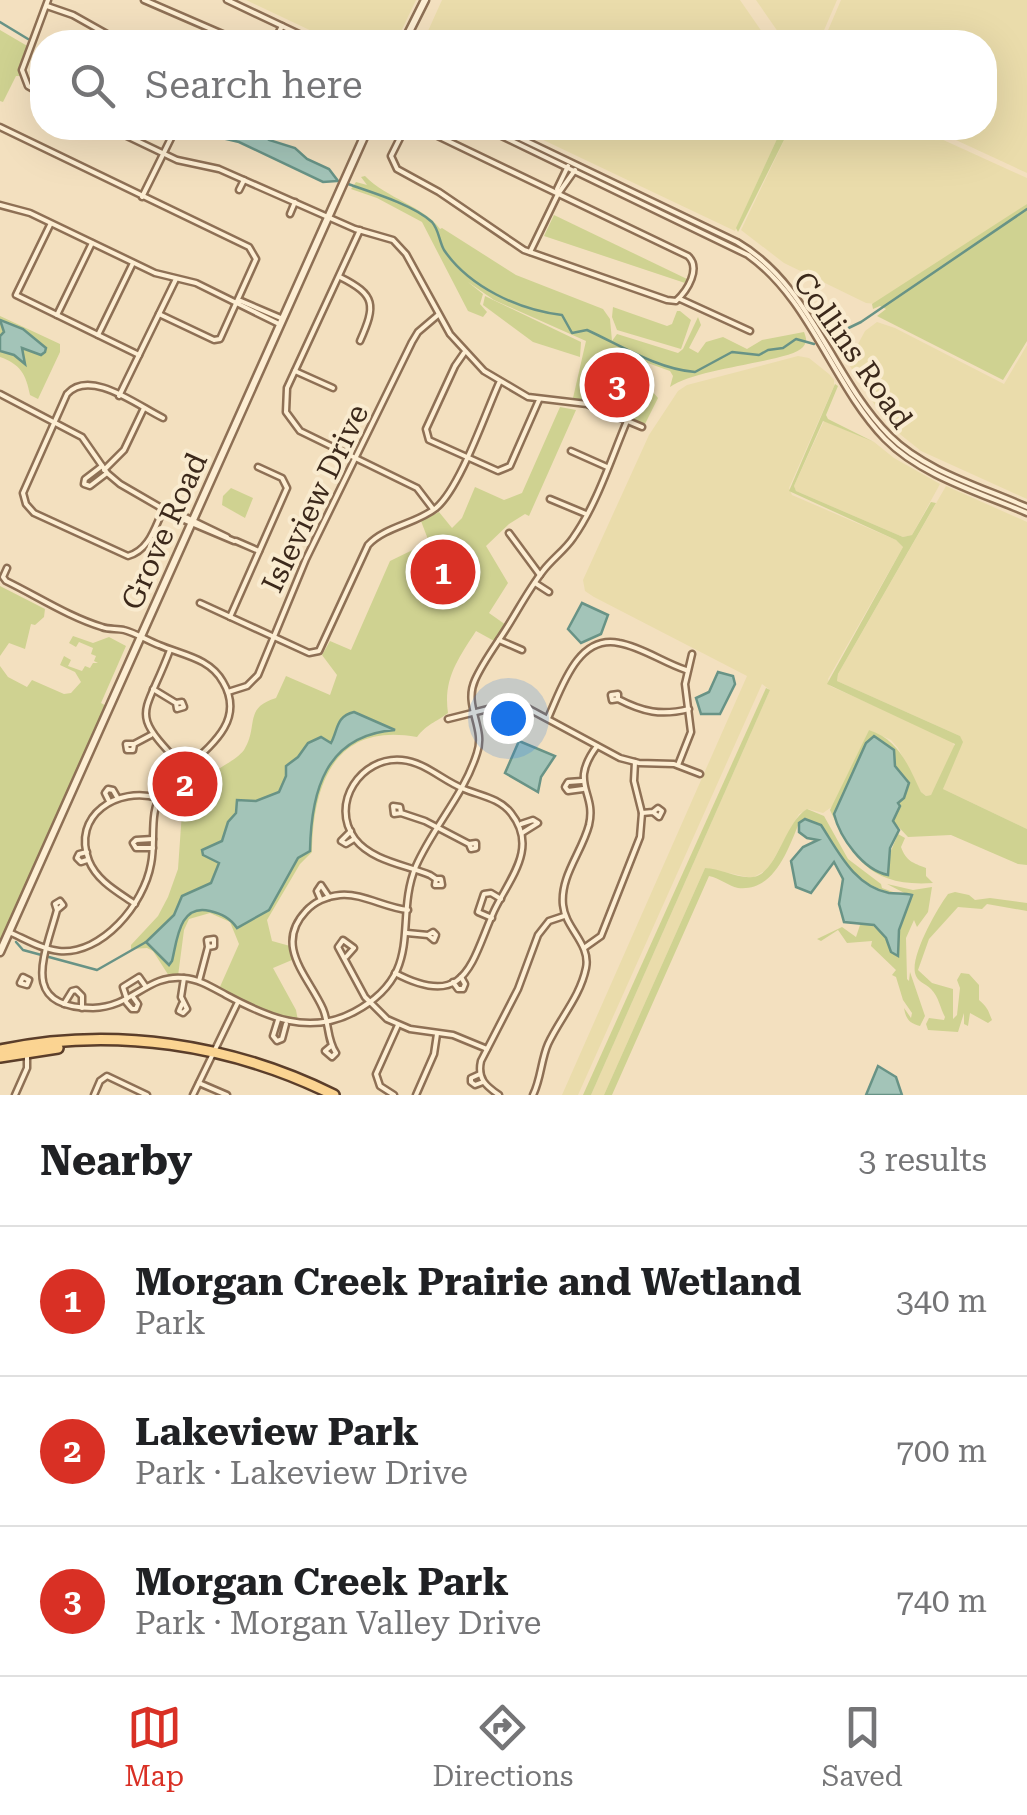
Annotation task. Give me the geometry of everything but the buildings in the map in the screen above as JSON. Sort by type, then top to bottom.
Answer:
[{"type":"main road","points":[[0,1054],[56,1042],[153,1042],[276,1070],[334,1095]]},
{"type":"main road","points":[[0,1054],[110,1045],[211,1054],[323,1095]]},
{"type":"street","points":[[144,0],[215,30]]},
{"type":"street","points":[[227,0],[290,30]]},
{"type":"street","points":[[411,30],[425,0]]},
{"type":"street","points":[[37,30],[47,3],[100,30]]},
{"type":"street","points":[[280,30],[282,26]]},
{"type":"street","points":[[30,49],[22,70],[30,87]]},
{"type":"street","points":[[0,129],[252,250],[256,259],[223,340],[214,340],[160,314]]},
{"type":"street","points":[[135,140],[388,238],[402,248],[438,315],[464,353],[499,382],[540,400],[587,404],[642,427]]},
{"type":"street","points":[[142,197],[170,140]]},
{"type":"street","name":"Grove Road","points":[[0,952],[363,140]]},
{"type":"street","points":[[400,140],[391,156],[396,169],[439,192],[530,252],[664,299],[680,299],[750,332]]},
{"type":"street","points":[[446,140],[691,258],[695,269],[680,299]]},
{"type":"street","name":"Collins Road","points":[[513,140],[568,164]]},
{"type":"street","name":"Collins Road","points":[[522,140],[726,242],[758,262],[783,287],[889,443],[920,465],[1027,510]]},
{"type":"street","points":[[558,194],[568,164]]},
{"type":"street","points":[[530,252],[558,194],[576,168]]},
{"type":"street","points":[[239,190],[244,180]]},
{"type":"street","points":[[290,214],[295,202]]},
{"type":"street","points":[[0,205],[20,210],[133,263],[196,284],[282,322]]},
{"type":"street","points":[[50,223],[16,295],[139,356]]},
{"type":"street","points":[[360,230],[285,395],[283,413],[300,430],[417,488],[434,510]]},
{"type":"street","points":[[57,315],[92,243]]},
{"type":"street","points":[[98,335],[133,263]]},
{"type":"street","points":[[340,277],[369,298],[371,316],[360,341]]},
{"type":"street","points":[[120,396],[176,279]]},
{"type":"street","name":"Isleview Drive","points":[[228,692],[254,680],[307,557],[414,339],[438,315]]},
{"type":"street","points":[[464,353],[426,429],[429,440],[498,471],[504,470],[510,466],[540,400]]},
{"type":"street","points":[[295,372],[334,388]]},
{"type":"street","points":[[200,603],[309,652],[319,651],[368,545],[376,537],[434,510],[450,490],[499,382]]},
{"type":"street","points":[[163,418],[91,383],[77,385],[67,394],[24,486],[24,499],[30,509],[128,556],[146,546],[166,508]]},
{"type":"street","points":[[0,394],[82,437],[104,470],[120,484],[258,552]]},
{"type":"street","points":[[104,470],[124,450],[144,408]]},
{"type":"street","points":[[57,910],[43,953],[41,977],[49,992],[64,1004],[109,1007],[165,979],[184,978],[287,1022],[326,1022],[369,1002],[394,973],[407,933],[415,870],[461,788],[480,743],[472,713],[472,685],[534,583],[573,538],[628,421]]},
{"type":"street","points":[[571,451],[607,468]]},
{"type":"street","points":[[230,616],[287,488],[282,478],[258,467]]},
{"type":"street","points":[[550,498],[586,514]]},
{"type":"street","points":[[509,533],[540,575]]},
{"type":"street","points":[[7,568],[3,577],[6,581],[101,627],[125,630],[214,670],[228,692],[229,713],[222,734],[158,798],[146,884],[122,920],[89,945],[69,951],[43,953],[9,932]]},
{"type":"street","points":[[534,583],[549,592]]},
{"type":"street","points":[[499,640],[522,650]]},
{"type":"street","points":[[548,720],[576,660],[602,644],[618,642],[686,670]]},
{"type":"street","points":[[170,650],[146,709],[151,735],[185,769]]},
{"type":"street","points":[[678,764],[691,732],[684,684],[692,654]]},
{"type":"street","points":[[153,688],[176,703]]},
{"type":"street","points":[[618,699],[653,713],[689,709]]},
{"type":"street","points":[[448,719],[516,702],[620,758],[678,764],[700,774]]},
{"type":"street","points":[[134,744],[151,735]]},
{"type":"street","points":[[534,1095],[548,1044],[585,971],[584,948],[565,916],[562,902],[566,879],[590,820],[582,781],[587,760],[597,746]]},
{"type":"street","points":[[394,973],[420,985],[453,982],[461,977],[476,960],[500,899],[520,862],[522,833],[504,806],[411,762],[375,764],[357,778],[347,798],[355,839],[371,853],[436,879]]},
{"type":"street","points":[[584,948],[600,938],[640,837],[642,814],[634,780],[635,762]]},
{"type":"street","points":[[582,781],[565,786],[568,790],[583,789]]},
{"type":"street","points":[[110,801],[105,793],[108,788],[117,797]]},
{"type":"street","points":[[135,904],[100,878],[89,860],[93,820],[117,797],[137,793],[158,798]]},
{"type":"street","points":[[642,814],[653,812]]},
{"type":"street","points":[[401,813],[421,818],[469,844]]},
{"type":"street","points":[[519,825],[538,822],[535,828],[522,833]]},
{"type":"street","points":[[351,831],[341,841],[346,844],[355,839]]},
{"type":"street","points":[[153,839],[133,843],[136,848],[153,848]]},
{"type":"street","points":[[87,852],[77,858],[81,862],[89,860]]},
{"type":"street","points":[[321,900],[317,891],[321,885],[329,897]]},
{"type":"street","points":[[492,918],[481,915],[477,908],[484,894],[500,899]]},
{"type":"street","points":[[331,1046],[323,1010],[298,969],[292,946],[300,918],[329,897],[353,896],[383,907],[408,910]]},
{"type":"street","points":[[500,1095],[483,1082],[480,1074],[487,1049],[518,990],[538,935],[549,921],[565,916]]},
{"type":"street","points":[[407,933],[428,936]]},
{"type":"street","points":[[199,982],[208,947]]},
{"type":"street","points":[[346,957],[369,1002],[398,1025],[461,1037],[487,1049]]},
{"type":"street","points":[[28,980],[41,977]]},
{"type":"street","points":[[129,999],[123,988],[125,983],[138,977],[146,987]]},
{"type":"street","points":[[453,982],[463,990],[461,977]]},
{"type":"street","points":[[182,1004],[184,978]]},
{"type":"street","points":[[64,1004],[78,990],[82,1008]]},
{"type":"street","points":[[193,1095],[238,1002]]},
{"type":"street","points":[[278,1020],[274,1036],[277,1041],[282,1039],[287,1022]]},
{"type":"street","points":[[394,1095],[380,1086],[376,1074],[398,1025]]},
{"type":"street","points":[[416,1095],[434,1054],[437,1034]]},
{"type":"street","points":[[15,1095],[27,1068],[27,1052]]},
{"type":"street","points":[[480,1074],[471,1082],[483,1082]]},
{"type":"street","points":[[94,1095],[104,1076],[147,1095]]},
{"type":"street","points":[[199,1083],[226,1095]]},
{"type":"shaded area","points":[[246,0],[416,0],[402,30],[310,30]]},
{"type":"shaded area","points":[[442,0],[740,0],[761,30],[428,30]]},
{"type":"shaded area","points":[[756,0],[837,0],[824,30],[777,30]]},
{"type":"shaded area","points":[[841,0],[1027,0],[1027,173],[956,140],[997,140],[997,30],[828,30]]},
{"type":"shaded area","points":[[543,140],[777,140],[735,231]]},
{"type":"shaded area","points":[[784,140],[943,140],[1027,178],[1027,204],[876,304],[866,303],[784,263],[741,230]]},
{"type":"shaded area","points":[[877,322],[1004,384],[1027,345],[1027,499],[921,451],[880,413],[848,363],[865,331]]},
{"type":"shaded area","points":[[798,356],[809,358],[829,374],[834,386],[789,488],[792,495],[896,540],[903,547],[828,679],[830,686],[952,740],[955,748],[931,795],[926,796],[898,748],[891,740],[869,730],[833,806],[823,813],[808,809],[799,814],[768,869],[752,878],[705,868],[604,1095],[591,1095],[770,690],[762,684],[578,1095],[562,1095],[747,676],[594,597],[585,591],[583,580],[649,435],[678,391],[687,385]]},
{"type":"shaded area","points":[[824,421],[874,442],[940,484],[912,535],[903,537],[796,491],[794,486]]},
{"type":"shaded area","points":[[946,486],[1027,522],[1027,829],[943,789],[960,736],[837,681]]},
{"type":"green space","points":[[0,30],[29,47],[20,76],[16,76],[3,102],[0,101]]},
{"type":"green space","points":[[776,140],[784,140],[738,232],[736,228]]},
{"type":"green space","points":[[365,176],[440,229],[516,275],[603,309],[610,319],[612,341],[617,334],[678,353],[698,317],[701,325],[689,348],[698,353],[706,342],[723,337],[747,349],[762,340],[804,332],[806,343],[781,357],[701,374],[670,387],[670,371],[645,362],[646,384],[658,398],[645,424],[573,398],[586,341],[494,300],[468,282],[483,294],[480,304],[487,312],[483,317],[468,311],[422,222],[351,189],[356,182],[367,185],[361,177]]},
{"type":"green space","points":[[1027,204],[1027,341],[1003,380],[877,316],[886,309],[873,309],[872,304]]},
{"type":"green space","points":[[554,215],[687,279],[685,283],[544,236]]},
{"type":"green space","points":[[485,296],[581,342],[580,357],[533,342],[483,305]]},
{"type":"green space","points":[[613,307],[667,326],[680,311],[691,320],[681,349],[617,330]]},
{"type":"green space","points":[[0,316],[60,344],[38,399],[30,395],[17,367],[0,357]]},
{"type":"green space","points":[[835,384],[838,386],[826,415],[828,419],[874,442],[823,421],[794,486],[796,491],[903,537],[912,535],[931,502],[936,503],[837,681],[960,736],[963,742],[943,789],[1027,829],[1027,865],[951,835],[908,837],[893,821],[907,779],[895,766],[894,750],[866,743],[836,814],[838,825],[830,810],[869,730],[895,747],[926,796],[931,795],[955,744],[827,684],[903,547],[896,540],[789,491]]},
{"type":"green space","points":[[560,407],[576,410],[529,516],[525,514],[509,524],[486,546],[508,583],[489,613],[506,625],[496,642],[476,631],[450,679],[448,713],[417,737],[389,735],[348,748],[324,781],[317,802],[312,852],[300,864],[267,920],[272,941],[290,946],[292,960],[273,968],[298,1021],[269,1014],[219,989],[239,944],[230,922],[210,913],[189,919],[178,976],[169,976],[153,951],[131,949],[158,916],[178,869],[182,812],[159,802],[171,785],[204,755],[217,770],[241,753],[255,713],[276,698],[286,676],[330,695],[337,675],[322,655],[330,641],[351,650],[390,561],[429,542],[421,521],[439,512],[452,528],[462,518],[475,487],[504,500],[522,493]]},
{"type":"green space","points":[[231,488],[253,498],[245,518],[222,505],[223,496]]},
{"type":"green space","points":[[0,586],[45,609],[44,617],[31,624],[25,649],[9,643],[0,656]]},
{"type":"green space","points":[[73,636],[93,643],[109,637],[126,646],[101,703],[108,707],[0,944],[0,666],[8,677],[27,687],[32,680],[64,694],[71,693],[81,682],[75,672],[60,665],[64,656],[71,660],[68,666],[82,671],[85,666],[90,668],[98,663],[91,654],[93,648],[79,642],[76,647],[69,643]]},
{"type":"green space","points":[[766,688],[770,690],[591,1095],[583,1095]]},
{"type":"green space","points":[[807,809],[824,816],[848,859],[882,888],[896,893],[883,890],[862,879],[844,861],[824,829],[799,823],[778,867],[761,883],[738,888],[709,876],[612,1095],[604,1095],[705,868],[747,877],[761,874],[775,858],[792,825]]},
{"type":"green space","points":[[841,831],[852,848],[888,858],[898,834],[905,838],[901,847],[905,855],[926,868],[926,876],[933,883],[895,880],[857,857]]},
{"type":"green space","points":[[887,884],[913,890],[932,887],[928,912],[917,927],[914,920],[906,938],[907,979],[910,972],[925,1016],[920,1026],[907,1018],[904,1008],[911,1018],[912,1013],[892,975],[896,970],[871,946],[872,941],[847,943],[838,930],[821,941],[817,939],[842,927],[856,937],[860,925],[871,924],[896,956],[903,912],[912,897]]},
{"type":"green space","points":[[955,892],[975,900],[1027,903],[1027,911],[987,904],[982,909],[958,907],[929,939],[918,970],[932,983],[953,989],[953,1019],[957,1015],[957,980],[961,973],[969,974],[979,985],[979,1000],[992,1020],[988,1023],[970,1013],[968,1026],[964,1024],[964,1013],[958,1032],[928,1030],[929,1018],[945,1017],[934,992],[916,976],[915,965],[932,921],[948,894]]},
{"type":"water","points":[[230,140],[269,140],[295,148],[307,159],[329,169],[338,181],[323,182]]},
{"type":"water","points":[[0,320],[23,329],[46,348],[45,352],[41,355],[22,348],[25,364],[0,351],[0,336],[4,332]]},
{"type":"water","points":[[582,603],[608,615],[601,634],[581,643],[568,629]]},
{"type":"water","points":[[718,672],[733,676],[735,684],[720,714],[701,714],[696,698],[709,692]]},
{"type":"water","points":[[354,712],[395,730],[371,734],[352,743],[327,770],[314,808],[310,851],[298,858],[269,910],[237,928],[229,919],[210,911],[192,913],[181,926],[169,965],[146,942],[174,915],[182,896],[211,883],[219,863],[203,855],[202,850],[222,841],[228,822],[236,813],[237,800],[256,801],[279,792],[286,766],[308,743],[321,737],[331,743],[341,720]]},
{"type":"water","points":[[874,736],[894,750],[895,766],[909,783],[893,821],[899,830],[890,848],[888,875],[870,867],[854,852],[834,814],[866,743]]},
{"type":"water","points":[[519,741],[555,756],[541,777],[538,792],[505,773]]},
{"type":"water","points":[[805,819],[821,825],[848,866],[866,883],[889,893],[912,895],[899,930],[898,956],[891,952],[886,938],[874,925],[844,922],[839,904],[843,879],[834,862],[811,893],[796,887],[791,861],[803,847],[818,840],[799,832],[799,823]]},
{"type":"water","points":[[878,1066],[896,1077],[902,1095],[866,1095]]},
{"type":"waterway","points":[[0,22],[28,39]]},
{"type":"waterway","points":[[348,184],[424,216],[434,225],[454,263],[481,286],[512,302],[562,315],[572,333],[587,330],[667,366],[695,372],[732,352],[759,355],[783,348],[796,339],[814,344]]},
{"type":"waterway","points":[[830,337],[861,322],[1027,209]]},
{"type":"waterway","points":[[16,942],[23,950],[97,970],[146,942]]},
{"type":"place","name":"Morgan Creek Park","points":[[617,385]]},
{"type":"place","name":"Morgan Creek Prairie and Wetland","points":[[443,572]]},
{"type":"place","name":"Lakeview Park","points":[[185,784]]}]
